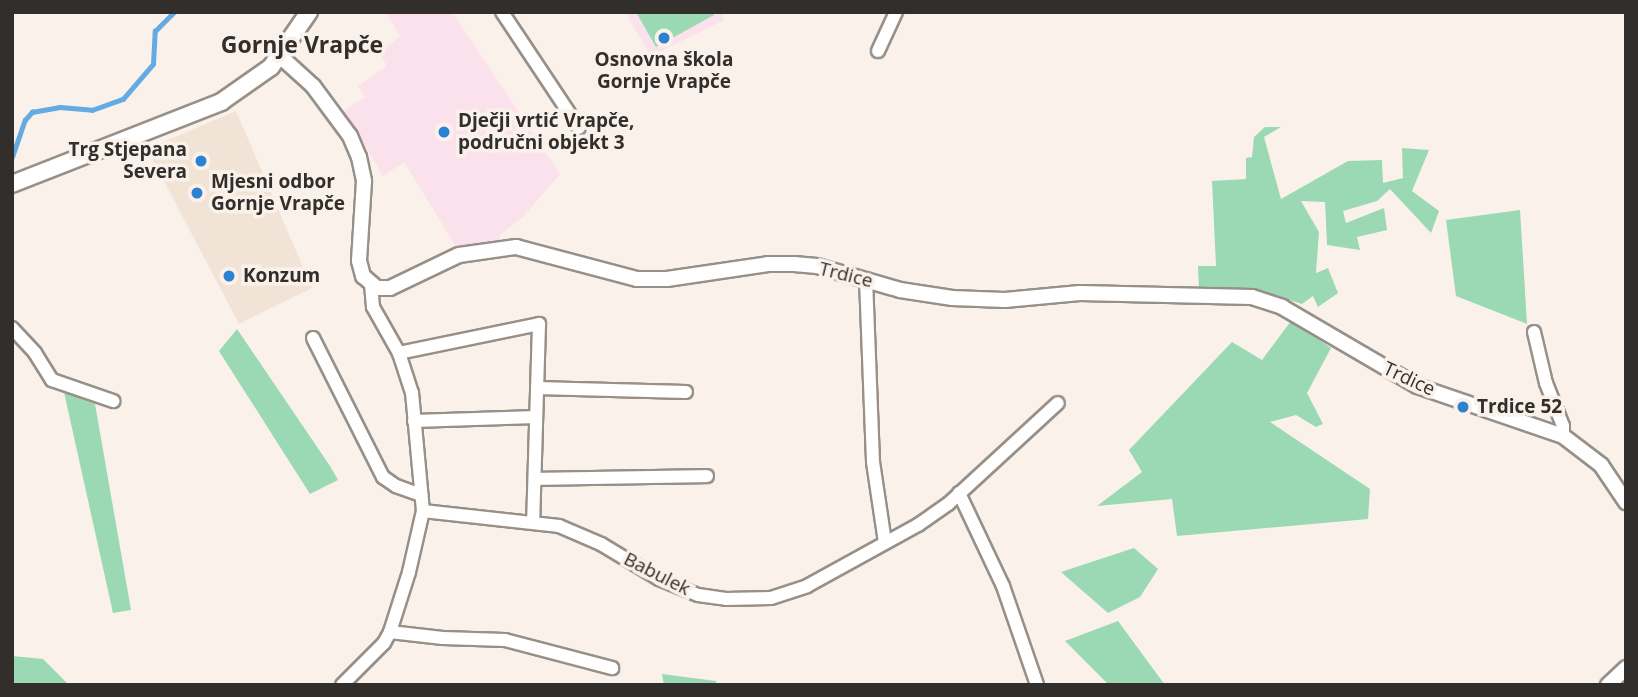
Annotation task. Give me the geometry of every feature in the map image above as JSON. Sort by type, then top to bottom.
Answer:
[{"type":"main road","points":[[12,184],[221,102],[260,77],[281,57],[309,12]]},
{"type":"street","points":[[502,12],[579,128]]},
{"type":"street","points":[[878,51],[896,12]]},
{"type":"street","points":[[281,57],[313,86],[350,136],[359,157],[364,181],[359,261],[363,276],[371,286],[373,306],[399,353],[412,393],[423,511],[409,572],[384,643],[342,685]]},
{"type":"street","name":"Trdice","points":[[371,286],[390,288],[459,254],[496,247],[516,247],[637,279],[667,279],[768,264],[794,264],[923,294],[973,299],[1005,300],[1080,293],[1228,296],[1269,300],[1417,386],[1563,436],[1601,465],[1626,502]]},
{"type":"street","points":[[866,279],[873,462],[885,542]]},
{"type":"street","points":[[399,353],[539,324],[533,522]]},
{"type":"street","points":[[12,328],[35,352],[52,380],[113,401]]},
{"type":"street","points":[[1534,332],[1546,383],[1563,425],[1563,436]]},
{"type":"street","points":[[313,338],[383,477],[396,486],[421,495]]},
{"type":"street","points":[[537,388],[685,392]]},
{"type":"street","name":"Babulek","points":[[423,511],[533,522],[573,530],[659,579],[698,594],[754,600],[801,589],[918,525],[960,493],[1058,403]]},
{"type":"street","points":[[414,421],[536,417]]},
{"type":"street","points":[[536,479],[707,477]]},
{"type":"street","points":[[960,493],[1003,586],[1037,685]]},
{"type":"street","points":[[390,632],[443,638],[505,640],[612,668]]},
{"type":"street","points":[[1608,685],[1626,668]]},
{"type":"shaded area","name":"Dječji vrtić Vrapče, područni objekt 3","points":[[386,12],[452,12],[560,174],[523,217],[500,235],[500,240],[457,248],[404,162],[383,176],[344,111],[365,97],[358,86],[387,66],[380,54],[400,36]]},
{"type":"shaded area","name":"Osnovna škola Gornje Vrapče","points":[[625,12],[721,12],[724,20],[651,56]]},
{"type":"shaded area","points":[[236,111],[312,288],[239,324],[147,149]]},
{"type":"green space","points":[[636,12],[712,12],[714,15],[656,47]]},
{"type":"green space","points":[[1265,127],[1281,127],[1264,137],[1281,199],[1348,161],[1382,160],[1383,183],[1403,178],[1402,148],[1429,150],[1412,191],[1439,211],[1431,233],[1390,189],[1377,201],[1343,211],[1346,223],[1384,208],[1387,230],[1357,237],[1360,250],[1327,245],[1325,202],[1301,201],[1319,232],[1316,273],[1328,268],[1338,293],[1318,307],[1313,296],[1302,304],[1286,299],[1199,290],[1198,266],[1216,266],[1212,181],[1246,179],[1246,158],[1252,157],[1254,137]]},
{"type":"green space","points":[[1520,210],[1527,324],[1456,296],[1446,220]]},
{"type":"green space","points":[[1291,321],[1331,348],[1307,393],[1323,424],[1316,427],[1296,415],[1270,422],[1370,489],[1368,519],[1177,536],[1172,499],[1097,506],[1142,472],[1129,450],[1232,342],[1262,360]]},
{"type":"green space","points":[[237,329],[338,480],[310,494],[219,351]]},
{"type":"green space","points":[[64,392],[95,404],[131,610],[113,613]]},
{"type":"green space","points":[[1134,548],[1158,569],[1140,597],[1108,613],[1061,572]]},
{"type":"green space","points":[[1118,621],[1165,685],[1109,685],[1065,641]]},
{"type":"green space","points":[[12,656],[43,659],[69,685],[12,685]]},
{"type":"green space","points":[[662,674],[716,681],[716,685],[664,685]]},
{"type":"waterway","points":[[12,157],[25,120],[32,112],[60,107],[92,110],[123,99],[153,64],[155,31],[174,12]]},
{"type":"place","name":"Osnovna škola Gornje Vrapče","points":[[664,38]]},
{"type":"place","name":"Dječji vrtić Vrapče, područni objekt 3","points":[[444,132]]},
{"type":"place","name":"Trg Stjepana Severa","points":[[201,161]]},
{"type":"place","name":"Mjesni odbor Gornje Vrapče","points":[[197,193]]},
{"type":"place","name":"Konzum","points":[[229,276]]},
{"type":"place","name":"Trdice 52","points":[[1463,407]]},
{"type":"district","name":"Gornje Vrapče","points":[[302,44]]}]
